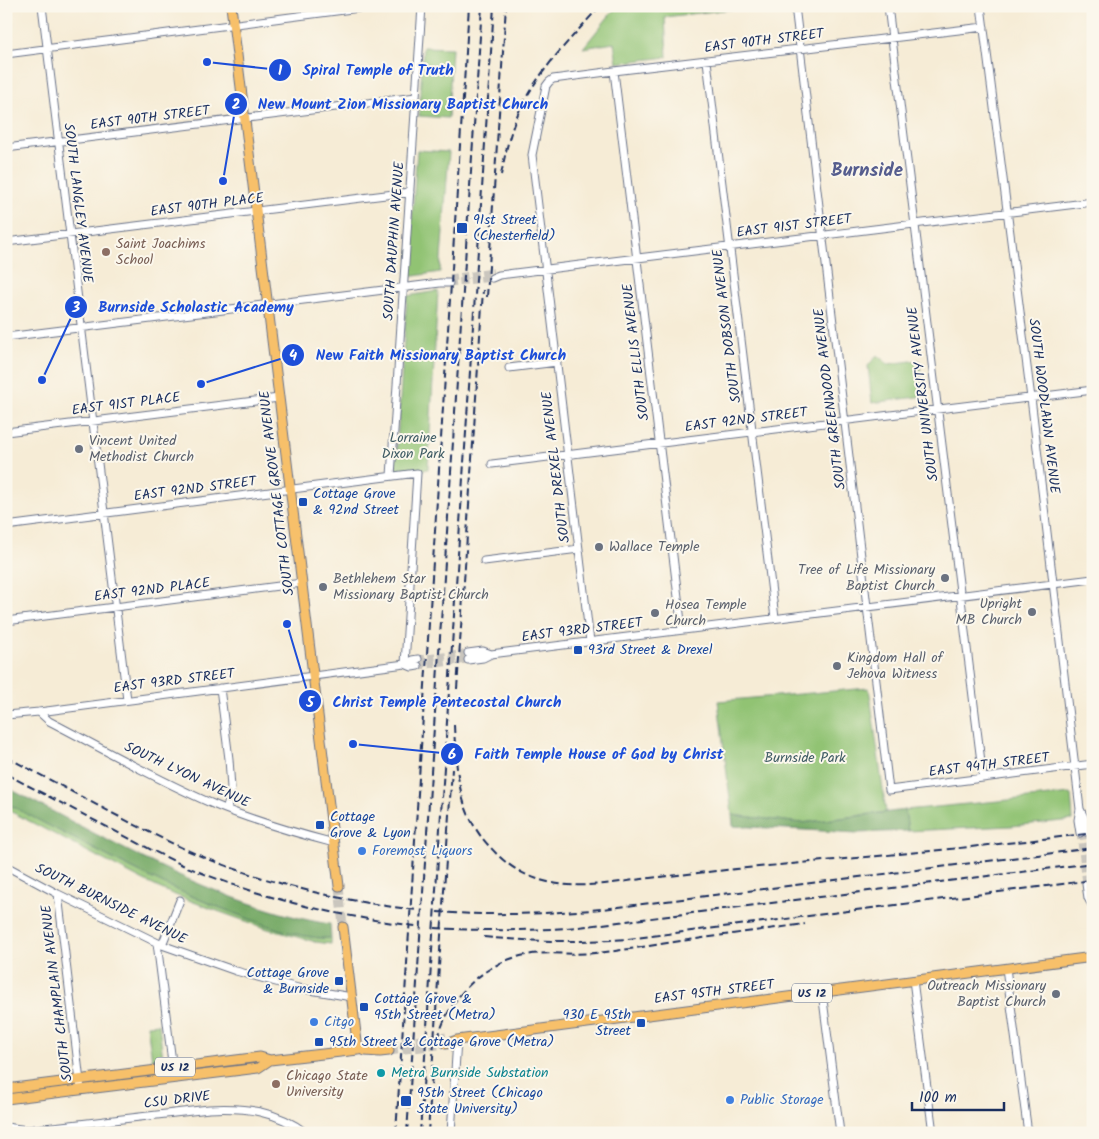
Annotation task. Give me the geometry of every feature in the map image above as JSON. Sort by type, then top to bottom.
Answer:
[{"type":"main road","name":"SOUTH COTTAGE GROVE AVENUE","points":[[231,6],[339,886]]},
{"type":"main road","points":[[343,927],[358,1050]]},
{"type":"main road","name":"EAST 95TH STREET","points":[[446,1041],[1093,957]]},
{"type":"main road","name":"US 12","points":[[6,1099],[258,1068],[270,1060],[358,1050],[380,1052],[389,1048]]},
{"type":"main road","name":"US 12","points":[[6,1088],[260,1056],[270,1060]]},
{"type":"street","name":"SOUTH LANGLEY AVENUE","points":[[42,6],[127,700]]},
{"type":"street","points":[[6,54],[375,6]]},
{"type":"street","name":"SOUTH DAUPHIN AVENUE","points":[[391,476],[422,6]]},
{"type":"street","name":"SOUTH GREENWOOD AVENUE","points":[[795,6],[889,790]]},
{"type":"street","name":"SOUTH UNIVERSITY AVENUE","points":[[888,6],[984,778]]},
{"type":"street","name":"SOUTH WOODLAWN AVENUE","points":[[981,6],[1054,584],[1080,809],[1085,818],[1083,833]]},
{"type":"street","name":"EAST 90TH STREET","points":[[548,82],[553,79],[614,71],[984,27]]},
{"type":"street","name":"SOUTH DOBSON AVENUE","points":[[707,61],[775,618]]},
{"type":"street","name":"SOUTH ELLIS AVENUE","points":[[614,71],[682,630]]},
{"type":"street","name":"SOUTH DREXEL AVENUE","points":[[548,82],[532,155],[590,642]]},
{"type":"street","name":"EAST 90TH STREET","points":[[6,148],[416,97]]},
{"type":"street","name":"EAST 90TH PLACE","points":[[6,242],[410,192]]},
{"type":"street","name":"EAST 91ST STREET","points":[[495,275],[1093,202]]},
{"type":"street","points":[[6,337],[449,280]]},
{"type":"street","points":[[509,368],[557,362]]},
{"type":"street","name":"EAST 92ND STREET","points":[[492,464],[1093,390]]},
{"type":"street","name":"EAST 91ST PLACE","points":[[6,432],[279,398]]},
{"type":"street","name":"EAST 92ND STREET","points":[[6,526],[417,473],[405,664]]},
{"type":"street","points":[[484,561],[579,549]]},
{"type":"street","name":"EAST 93RD STREET","points":[[468,657],[483,651],[491,654],[1093,579]]},
{"type":"street","name":"EAST 92ND PLACE","points":[[6,621],[302,583]]},
{"type":"street","name":"EAST 93RD STREET","points":[[6,715],[405,664],[412,660],[418,663]]},
{"type":"street","points":[[220,688],[231,788],[227,809]]},
{"type":"street","name":"SOUTH LYON AVENUE","points":[[38,712],[49,721],[154,776],[227,809],[280,829],[334,843]]},
{"type":"street","name":"EAST 94TH STREET","points":[[889,790],[1093,764]]},
{"type":"street","name":"SOUTH BURNSIDE AVENUE","points":[[6,866],[160,944],[236,971],[298,988],[352,997]]},
{"type":"street","points":[[1086,884],[1088,898],[1093,909]]},
{"type":"street","name":"SOUTH CHAMPLAIN AVENUE","points":[[58,894],[81,1090]]},
{"type":"street","points":[[174,1078],[160,944],[180,900]]},
{"type":"street","points":[[1006,968],[1028,1133]]},
{"type":"street","points":[[914,980],[933,1133]]},
{"type":"street","points":[[822,992],[840,1133]]},
{"type":"street","points":[[451,1133],[458,1040]]},
{"type":"street","name":"CSU DRIVE","points":[[24,1132],[45,1128],[228,1108],[268,1113],[293,1124],[306,1133]]},
{"type":"street","points":[[6,1127],[24,1132]]},
{"type":"green space","points":[[617,6],[749,7],[665,17],[667,57],[617,63],[614,43],[583,48]]},
{"type":"green space","points":[[423,47],[452,48],[448,118],[419,116]]},
{"type":"green space","points":[[417,150],[449,152],[440,272],[408,277]]},
{"type":"green space","name":"Lorraine Dixon Park","points":[[438,291],[428,469],[395,473],[407,296]]},
{"type":"green space","points":[[877,355],[888,364],[919,360],[924,396],[872,403],[868,366]]},
{"type":"green space","name":"Burnside Park","points":[[869,688],[886,812],[802,823],[732,815],[718,701]]},
{"type":"green space","points":[[6,787],[186,878],[279,913],[330,924],[331,938],[309,937],[272,927],[168,886],[6,803]]},
{"type":"green space","points":[[1071,794],[1073,820],[1011,826],[908,831],[905,810]]},
{"type":"green space","points":[[6,803],[156,881],[179,891],[285,931],[309,937],[331,938],[331,944],[316,942],[268,929],[170,893],[6,809]]},
{"type":"green space","points":[[905,810],[908,831],[857,833],[733,826],[732,815],[802,823]]},
{"type":"green space","points":[[159,1024],[163,1059],[152,1060],[147,1025]]},
{"type":"tunnel","points":[[450,278],[493,272]]},
{"type":"tunnel","points":[[449,283],[492,278]]},
{"type":"tunnel","points":[[418,659],[468,653]]},
{"type":"tunnel","points":[[418,666],[468,660]]},
{"type":"tunnel","points":[[1086,832],[1093,882]]},
{"type":"tunnel","points":[[1080,833],[1086,884]]},
{"type":"tunnel","points":[[339,886],[343,927]]},
{"type":"tunnel","points":[[389,1044],[446,1037]]},
{"type":"tunnel","points":[[389,1051],[446,1044]]},
{"type":"railway","points":[[396,1133],[469,6]]},
{"type":"railway","points":[[407,1133],[482,6]]},
{"type":"railway","points":[[420,1133],[494,6]]},
{"type":"railway","points":[[487,297],[506,6]]},
{"type":"railway","points":[[501,175],[517,116],[533,86],[554,58],[600,6]]},
{"type":"railway","points":[[457,689],[483,290]]},
{"type":"railway","points":[[454,725],[456,759],[461,791],[465,806],[480,835],[499,856],[517,870],[542,881],[557,884],[604,884],[1093,833]]},
{"type":"railway","points":[[6,757],[143,829],[216,862],[272,881],[330,896],[417,910]]},
{"type":"railway","points":[[428,1133],[452,769]]},
{"type":"railway","points":[[6,774],[155,852],[213,877],[298,904],[356,917],[416,926]]},
{"type":"railway","points":[[437,912],[520,914],[602,909],[1093,848]]},
{"type":"railway","points":[[435,928],[507,930],[579,927],[1093,863]]},
{"type":"railway","points":[[484,937],[556,941],[628,939],[1093,880]]},
{"type":"railway","points":[[438,1039],[447,1014],[462,992],[482,974],[516,957],[539,954],[583,954],[615,951],[805,924]]},
{"type":"place","name":"Spiral Temple of Truth","points":[[207,62]]},
{"type":"place","name":"New Mount Zion Missionary Baptist Church","points":[[223,181]]},
{"type":"place","name":"91st Street (Chesterfield)","points":[[462,228]]},
{"type":"place","name":"Saint Joachims School","points":[[106,252]]},
{"type":"place","name":"Burnside Scholastic Academy","points":[[42,380]]},
{"type":"place","name":"New Faith Missionary Baptist Church","points":[[201,384]]},
{"type":"place","name":"Vincent United Methodist Church","points":[[79,449]]},
{"type":"place","name":"Cottage Grove & 92nd Street","points":[[303,502]]},
{"type":"place","name":"Wallace Temple","points":[[599,547]]},
{"type":"place","name":"Tree of Life Missionary Baptist Church","points":[[945,578]]},
{"type":"place","name":"Bethlehem Star Missionary Baptist Church","points":[[323,587]]},
{"type":"place","name":"Upright MB Church","points":[[1032,612]]},
{"type":"place","name":"Hosea Temple Church","points":[[655,613]]},
{"type":"place","name":"Christ Temple Pentecostal Church","points":[[287,624]]},
{"type":"place","name":"93rd Street & Drexel","points":[[578,650]]},
{"type":"place","name":"Kingdom Hall of Jehova Witness","points":[[837,666]]},
{"type":"place","name":"Faith Temple House of God by Christ","points":[[353,744]]},
{"type":"place","name":"Cottage Grove & Lyon","points":[[320,825]]},
{"type":"place","name":"Foremost Liquors","points":[[362,851]]},
{"type":"place","name":"Cottage Grove & Burnside","points":[[339,981]]},
{"type":"place","name":"Outreach Missionary Baptist Church","points":[[1056,994]]},
{"type":"place","name":"Cottage Grove & 95th Street (Metra)","points":[[364,1007]]},
{"type":"place","name":"Citgo","points":[[314,1022]]},
{"type":"place","name":"930 E 95th Street","points":[[641,1023]]},
{"type":"place","name":"95th Street & Cottage Grove (Metra)","points":[[319,1042]]},
{"type":"place","name":"Metra Burnside Substation","points":[[381,1073]]},
{"type":"place","name":"Chicago State University","points":[[276,1084]]},
{"type":"place","name":"Public Storage","points":[[730,1100]]},
{"type":"place","name":"95th Street (Chicago State University)","points":[[406,1101]]},
{"type":"district","name":"Burnside","points":[[867,171]]}]
